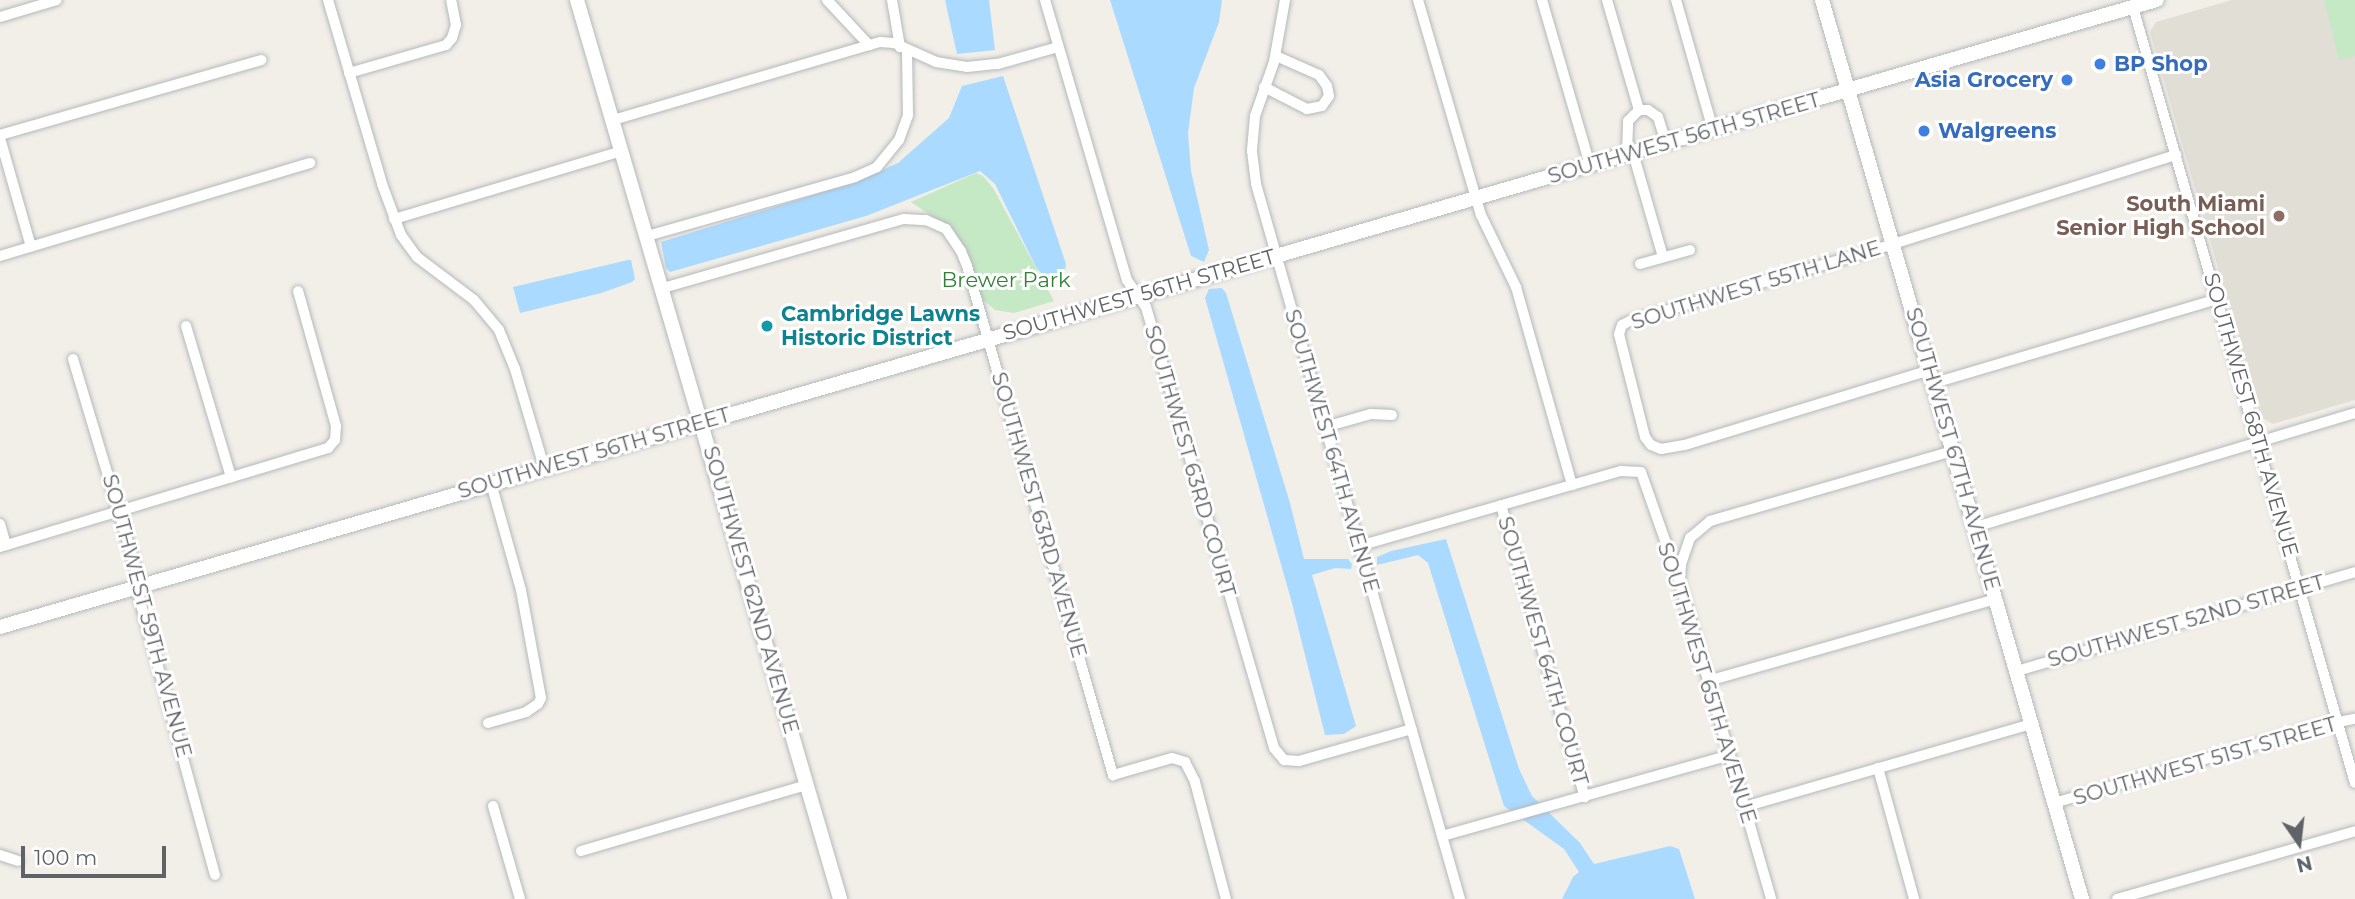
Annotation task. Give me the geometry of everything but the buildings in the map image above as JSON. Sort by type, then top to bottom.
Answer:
[{"type":"main road","name":"SOUTHWEST 62ND AVENUE","points":[[577,0],[840,899]]},
{"type":"main road","name":"SOUTHWEST 67TH AVENUE","points":[[1822,0],[2082,899]]},
{"type":"main road","name":"SOUTHWEST 56TH STREET","points":[[0,627],[491,482],[2157,0]]},
{"type":"street","points":[[0,17],[57,0]]},
{"type":"street","points":[[328,0],[394,219],[404,242],[416,257],[474,300],[499,330],[515,369],[544,467]]},
{"type":"street","points":[[349,73],[435,50],[453,38],[456,25],[451,0]]},
{"type":"street","points":[[827,0],[869,45]]},
{"type":"street","points":[[647,236],[855,177],[877,167],[894,149],[908,115],[903,49],[892,0]]},
{"type":"street","name":"SOUTHWEST 63RD COURT","points":[[1045,0],[1127,280],[1146,307],[1270,738],[1278,755],[1287,761],[1312,759],[1412,730]]},
{"type":"street","name":"SOUTHWEST 64TH AVENUE","points":[[1285,0],[1276,56],[1255,116],[1253,163],[1276,255],[1460,899]]},
{"type":"street","points":[[1359,547],[1572,485],[1516,288],[1507,265],[1488,232],[1476,198],[1418,0]]},
{"type":"street","points":[[1542,0],[1590,165]]},
{"type":"street","points":[[1607,0],[1639,110]]},
{"type":"street","points":[[1676,0],[1713,130]]},
{"type":"street","name":"SOUTHWEST 68TH AVENUE","points":[[2133,7],[2355,783]]},
{"type":"street","points":[[613,120],[889,41],[943,64],[976,67],[1007,62],[1058,47]]},
{"type":"street","points":[[1264,87],[1307,109],[1322,106],[1329,96],[1327,86],[1319,75],[1276,56]]},
{"type":"street","points":[[31,247],[0,137],[261,60]]},
{"type":"street","points":[[1663,257],[1630,154],[1628,121],[1639,110],[1648,110],[1658,117],[1666,143]]},
{"type":"street","points":[[394,219],[622,151]]},
{"type":"street","name":"SOUTHWEST 55TH LANE","points":[[1932,376],[1684,445],[1653,447],[1645,437],[1620,343],[1620,329],[1630,321],[2176,155]]},
{"type":"street","points":[[0,256],[310,163]]},
{"type":"street","name":"SOUTHWEST 63RD AVENUE","points":[[663,288],[904,219],[921,218],[937,223],[950,235],[964,256],[1113,775],[1172,758],[1183,761],[1195,782],[1226,899]]},
{"type":"street","points":[[1640,264],[1690,250]]},
{"type":"street","points":[[0,524],[3,546],[319,451],[335,439],[336,426],[298,291]]},
{"type":"street","points":[[1932,376],[2218,299]]},
{"type":"street","points":[[186,326],[231,477]]},
{"type":"street","name":"SOUTHWEST 59TH AVENUE","points":[[73,359],[119,510],[215,874]]},
{"type":"street","points":[[1975,527],[2355,413]]},
{"type":"street","points":[[1325,427],[1371,414],[1392,415]]},
{"type":"street","points":[[1680,583],[1681,564],[1690,538],[1710,521],[1953,451]]},
{"type":"street","name":"SOUTHWEST 65TH AVENUE","points":[[1572,485],[1621,471],[1638,471],[1647,483],[1680,583],[1771,899]]},
{"type":"street","points":[[488,723],[526,712],[541,700],[522,590],[491,482]]},
{"type":"street","name":"SOUTHWEST 64TH COURT","points":[[1502,505],[1585,797]]},
{"type":"street","name":"SOUTHWEST 52ND STREET","points":[[2017,671],[2355,572]]},
{"type":"street","points":[[1708,681],[1996,599]]},
{"type":"street","name":"SOUTHWEST 51ST STREET","points":[[2054,803],[2355,719]]},
{"type":"street","points":[[1744,807],[2032,724]]},
{"type":"street","points":[[1442,836],[1730,755]]},
{"type":"street","points":[[1878,768],[1914,899]]},
{"type":"street","points":[[581,851],[807,785]]},
{"type":"street","points":[[494,806],[520,899]]},
{"type":"street","points":[[2117,899],[2355,831]]},
{"type":"street","points":[[0,855],[18,861]]},
{"type":"shaded area","name":"South Miami Senior High School","points":[[2232,0],[2355,0],[2355,400],[2273,424],[2261,417],[2150,32],[2156,22]]},
{"type":"green space","points":[[2324,0],[2355,0],[2355,56],[2339,60]]},
{"type":"green space","name":"Brewer Park","points":[[976,173],[983,176],[993,188],[1054,301],[1014,313],[995,310],[980,297],[963,246],[952,230],[911,202]]},
{"type":"water","points":[[945,0],[989,0],[995,50],[957,54]]},
{"type":"water","points":[[1110,0],[1222,0],[1219,22],[1194,88],[1188,133],[1191,171],[1209,250],[1204,262],[1191,256]]},
{"type":"water","points":[[1003,76],[1066,264],[1065,270],[1053,278],[1044,277],[1036,267],[995,184],[980,171],[866,216],[670,272],[666,268],[661,242],[856,182],[898,163],[949,118],[962,86]]},
{"type":"water","points":[[631,260],[635,279],[632,282],[601,293],[520,313],[513,287]]},
{"type":"water","points":[[1222,288],[1226,293],[1290,503],[1304,559],[1348,559],[1352,564],[1351,569],[1335,568],[1312,575],[1356,726],[1344,734],[1325,735],[1292,603],[1205,298],[1209,289]]},
{"type":"water","points":[[1446,539],[1519,769],[1532,796],[1580,843],[1594,864],[1670,846],[1679,849],[1695,899],[1562,899],[1573,877],[1579,872],[1564,849],[1504,806],[1428,563],[1418,555],[1377,565],[1377,557],[1391,551]]},
{"type":"place","name":"BP Shop","points":[[2100,64]]},
{"type":"place","name":"Asia Grocery","points":[[2067,80]]},
{"type":"place","name":"Walgreens","points":[[1924,131]]},
{"type":"place","name":"South Miami Senior High School","points":[[2279,216]]},
{"type":"place","name":"Cambridge Lawns Historic District","points":[[767,326]]}]
